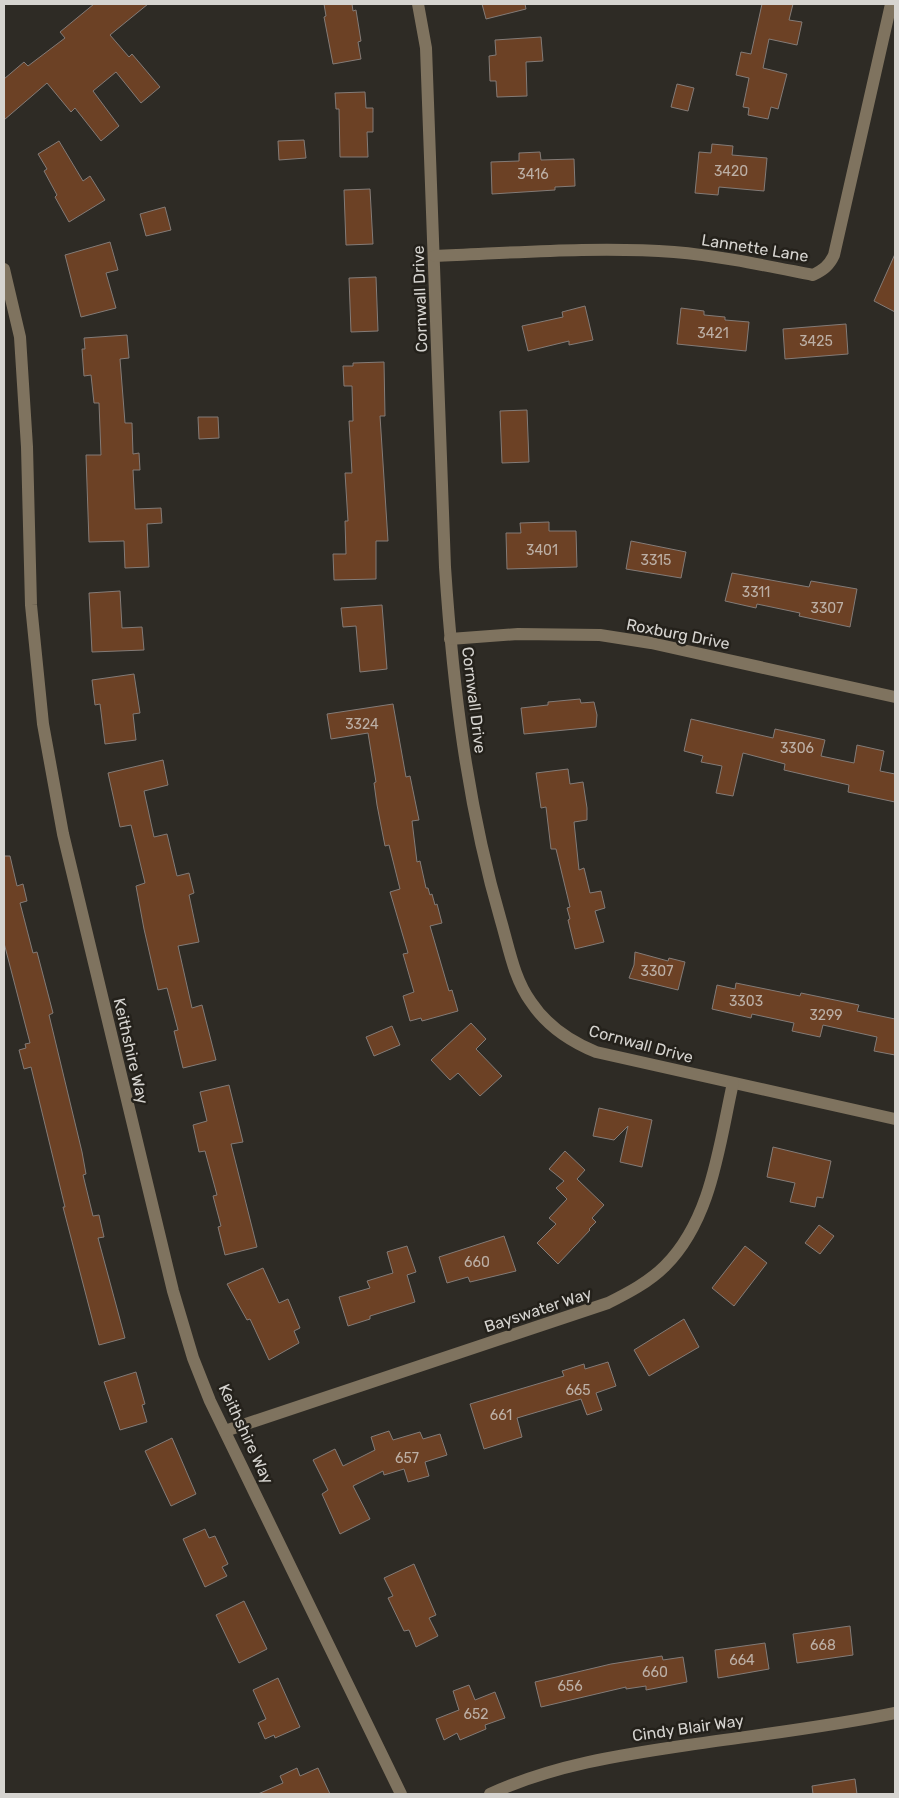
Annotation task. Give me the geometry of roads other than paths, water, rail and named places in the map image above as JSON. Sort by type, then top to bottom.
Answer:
[{"type":"street","name":"Cornwall Drive","points":[[418,4],[426,48],[445,567],[450,639],[461,741],[474,816],[489,880],[515,968],[530,1001],[562,1034],[596,1052],[895,1119]]},
{"type":"street","name":"Lannette Lane","points":[[435,256],[630,250],[674,252],[726,259],[813,275],[830,264],[834,255],[890,4]]},
{"type":"street","name":"Keithshire Way","points":[[4,269],[20,336],[32,614],[43,724],[63,834],[173,1291],[193,1358],[400,1794]]},
{"type":"street","name":"Roxburg Drive","points":[[450,639],[518,634],[600,635],[651,643],[895,697]]},
{"type":"street","name":"Bayswater Way","points":[[226,1431],[608,1303],[640,1286],[664,1267],[681,1248],[692,1230],[710,1185],[733,1083]]},
{"type":"street","name":"Cindy Blair Way","points":[[490,1794],[555,1769],[616,1755],[856,1721],[895,1713]]}]
